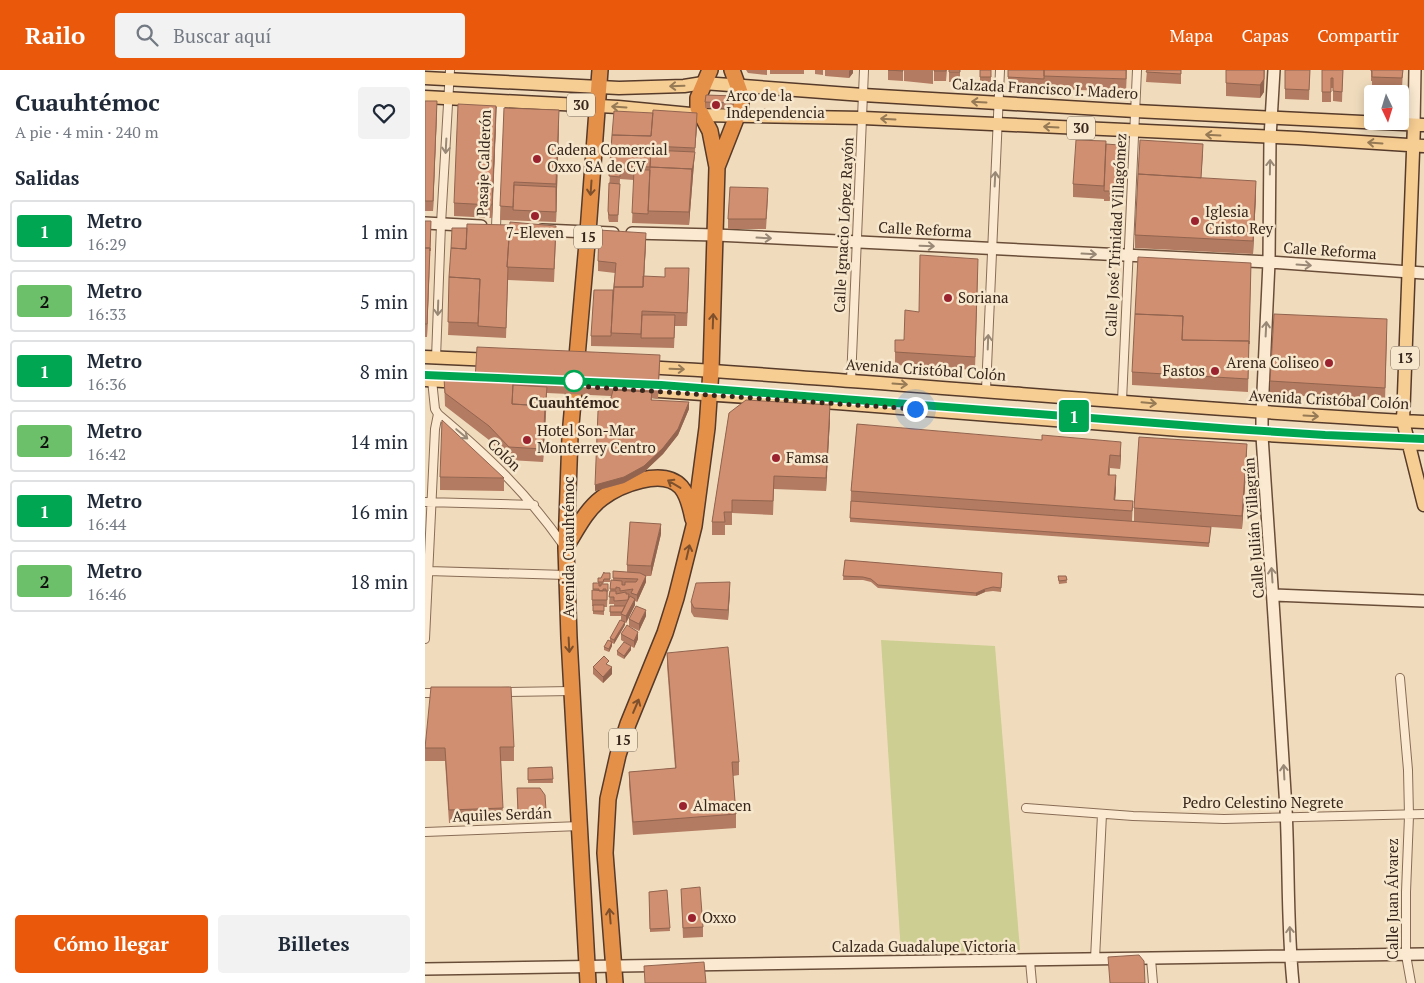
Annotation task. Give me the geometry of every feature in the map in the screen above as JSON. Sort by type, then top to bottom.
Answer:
[{"type":"highway","name":"Avenida Cuauhtémoc","points":[[587,965],[565,548],[570,436],[576,386],[600,70]]},
{"type":"highway","name":"15","points":[[717,167],[741,106],[741,96],[732,70]]},
{"type":"highway","name":"15","points":[[615,983],[605,853],[606,821],[611,784],[628,724],[670,618],[694,526],[704,456],[711,370],[717,167],[709,132],[698,108],[698,98],[707,77]]},
{"type":"highway","points":[[565,548],[587,514],[601,499],[625,485],[651,479],[665,479],[681,487],[688,502],[694,526]]},
{"type":"highway","name":"15","points":[[587,965],[589,983]]},
{"type":"main road","name":"Calzada Francisco I. Madero","points":[[425,78],[450,75],[599,87],[684,86],[707,77],[737,85],[863,95],[1419,125]]},
{"type":"main road","name":"30","points":[[425,96],[597,106],[737,117],[863,118],[1419,146]]},
{"type":"main road","name":"13","points":[[1419,125],[1409,272],[1403,421],[1424,505]]},
{"type":"main road","points":[[431,357],[502,361]]},
{"type":"main road","name":"Avenida Cristóbal Colón","points":[[634,367],[711,370],[1262,413],[1424,422]]},
{"type":"main road","points":[[429,380],[470,382]]},
{"type":"main road","points":[[633,390],[709,394],[1263,436],[1424,444]]},
{"type":"street","name":"Calle Ignacio López Rayón","points":[[851,381],[864,70]]},
{"type":"street","points":[[986,390],[1000,70]]},
{"type":"street","name":"Calle José Trinidad Villagómez","points":[[1122,401],[1137,70]]},
{"type":"street","name":"Calle Julián Villagrán","points":[[1274,70],[1269,262],[1262,413],[1287,818],[1290,956],[1293,983]]},
{"type":"street","points":[[1415,70],[1419,125]]},
{"type":"street","points":[[431,357],[450,75]]},
{"type":"street","name":"Pasaje Calderón","points":[[500,227],[501,100]]},
{"type":"street","points":[[425,224],[500,227]]},
{"type":"street","name":"Calle Reforma","points":[[532,229],[716,235],[992,248],[1269,262],[1424,273]]},
{"type":"street","points":[[425,639],[428,571],[428,502],[438,414],[435,409],[429,380]]},
{"type":"street","name":"Colón","points":[[438,414],[481,450],[534,505],[565,548]]},
{"type":"street","points":[[428,502],[534,505]]},
{"type":"street","points":[[428,571],[565,575]]},
{"type":"street","points":[[1274,595],[1424,601]]},
{"type":"street","name":"Calle Juan Álvarez","points":[[1400,678],[1408,770],[1406,955],[1411,983]]},
{"type":"street","points":[[493,692],[572,691]]},
{"type":"street","points":[[425,693],[445,693]]},
{"type":"street","name":"Pedro Celestino Negrete","points":[[1026,808],[1102,814],[1207,818],[1409,816],[1424,814]]},
{"type":"street","points":[[1095,959],[1102,814]]},
{"type":"street","name":"Aquiles Serdán","points":[[425,832],[580,826]]},
{"type":"street","name":"Calzada Guadalupe Victoria","points":[[425,969],[587,965],[1030,961],[1424,954]]},
{"type":"street","points":[[1151,959],[1153,983]]},
{"type":"street","points":[[1030,961],[1032,983]]},
{"type":"green space","points":[[881,640],[995,646],[1020,950],[901,953]]},
{"type":"building","points":[[949,70],[960,70],[960,72],[949,72]]},
{"type":"building","points":[[980,70],[991,70],[991,77],[980,77]]},
{"type":"building","points":[[1008,70],[1044,70],[1044,79],[1008,77]]},
{"type":"building","points":[[1044,70],[1126,70],[1126,79],[1044,76]]},
{"type":"building","points":[[1147,70],[1181,70],[1181,74],[1146,72]]},
{"type":"building","points":[[1226,70],[1264,70],[1264,79],[1260,85],[1226,83]]},
{"type":"building","points":[[1285,70],[1310,70],[1309,90],[1285,89]]},
{"type":"building","points":[[1322,70],[1343,70],[1342,92],[1333,91],[1333,78],[1331,78],[1331,92],[1322,92]]},
{"type":"building","points":[[1371,70],[1403,70],[1402,78],[1372,77]]},
{"type":"building","points":[[706,95],[734,96],[733,103],[705,102]]},
{"type":"building","points":[[425,101],[437,101],[433,201],[425,201]]},
{"type":"building","points":[[458,104],[496,106],[492,205],[454,203]]},
{"type":"building","points":[[504,108],[559,110],[556,184],[514,182],[513,207],[500,206]]},
{"type":"building","points":[[653,110],[697,113],[695,148],[651,146],[650,167],[620,166],[620,177],[609,176],[612,135],[651,136]]},
{"type":"building","points":[[614,111],[653,113],[651,136],[612,135]]},
{"type":"building","points":[[1076,140],[1106,141],[1104,186],[1073,184]]},
{"type":"building","points":[[1140,140],[1203,144],[1201,178],[1138,174]]},
{"type":"building","points":[[1106,144],[1122,147],[1120,191],[1104,191]]},
{"type":"building","points":[[651,150],[695,152],[692,172],[692,169],[650,167]]},
{"type":"building","points":[[650,167],[692,169],[689,212],[648,211]]},
{"type":"building","points":[[634,170],[650,170],[648,214],[632,213]]},
{"type":"building","name":"Iglesia Cristo Rey","points":[[1138,174],[1256,181],[1253,241],[1135,235]]},
{"type":"building","points":[[609,183],[620,184],[618,215],[609,215]]},
{"type":"building","points":[[514,185],[556,187],[556,212],[513,210]]},
{"type":"building","points":[[730,187],[768,188],[766,219],[728,219]]},
{"type":"building","points":[[425,221],[431,221],[430,251],[430,248],[425,248]]},
{"type":"building","points":[[510,222],[556,226],[554,269],[507,267]]},
{"type":"building","points":[[467,224],[510,225],[506,328],[478,326],[480,279],[449,277],[451,248],[466,249]]},
{"type":"building","points":[[452,228],[467,228],[466,249],[451,248]]},
{"type":"building","points":[[599,230],[646,233],[643,287],[614,287],[616,263],[598,261]]},
{"type":"building","points":[[425,248],[430,248],[427,324],[425,324]]},
{"type":"building","name":"Soriana","points":[[920,255],[978,259],[975,357],[895,352],[895,340],[904,340],[905,310],[919,312]]},
{"type":"building","points":[[1138,257],[1251,263],[1249,344],[1249,341],[1182,340],[1183,316],[1135,314]]},
{"type":"building","points":[[665,268],[689,268],[687,313],[642,311],[641,334],[611,333],[614,287],[643,287],[643,276],[665,277]]},
{"type":"building","points":[[449,277],[480,279],[478,323],[448,322]]},
{"type":"building","points":[[594,290],[613,290],[611,336],[591,336]]},
{"type":"building","points":[[1135,314],[1183,316],[1182,340],[1249,341],[1248,379],[1132,372]]},
{"type":"building","name":"Arena Coliseo","points":[[1274,314],[1387,319],[1385,388],[1270,381]]},
{"type":"building","points":[[642,315],[675,315],[674,338],[641,338]]},
{"type":"building","name":"Cuauhtémoc","points":[[477,347],[660,355],[658,389],[475,380]]},
{"type":"building","points":[[444,379],[513,382],[512,404],[545,406],[543,449],[509,447],[489,426],[445,393]]},
{"type":"building","points":[[513,385],[547,387],[545,410],[545,406],[512,404]]},
{"type":"building","points":[[613,390],[652,392],[651,400],[689,402],[678,429],[663,448],[644,466],[624,477],[595,485],[598,411],[609,406]]},
{"type":"building","name":"Famsa","points":[[746,400],[830,405],[826,478],[774,476],[773,501],[732,500],[732,512],[724,512],[725,522],[712,522],[729,413]]},
{"type":"building","points":[[442,420],[504,478],[440,477]]},
{"type":"building","points":[[857,424],[1042,440],[1042,435],[1121,442],[1120,456],[1110,455],[1108,475],[1116,475],[1114,500],[1133,501],[1132,511],[851,491]]},
{"type":"building","points":[[1139,437],[1247,444],[1242,516],[1134,508]]},
{"type":"building","points":[[851,501],[1211,527],[1209,543],[850,518]]},
{"type":"building","points":[[630,522],[661,524],[651,566],[627,565]]},
{"type":"building","points":[[845,560],[1002,573],[1001,588],[993,587],[976,593],[878,585],[871,579],[843,576]]},
{"type":"building","points":[[613,571],[640,573],[646,576],[637,595],[631,593],[633,589],[620,591],[620,588],[616,587],[616,589],[610,589],[611,580],[622,581],[622,585],[625,585],[625,582],[636,582],[638,579],[613,578]]},
{"type":"building","points":[[604,572],[610,573],[610,579],[598,582],[598,578],[601,578]]},
{"type":"building","points":[[1058,576],[1066,576],[1067,580],[1059,581]]},
{"type":"building","points":[[730,582],[728,610],[694,608],[691,602],[696,583]]},
{"type":"building","points":[[593,583],[599,583],[599,586],[601,584],[608,584],[608,591],[606,589],[599,591],[599,589],[593,589]]},
{"type":"building","points":[[592,590],[607,591],[607,600],[592,600]]},
{"type":"building","points":[[610,591],[616,591],[616,594],[626,592],[626,594],[629,594],[628,600],[614,601],[614,597],[609,597]]},
{"type":"building","points":[[630,596],[635,599],[626,616],[621,614]]},
{"type":"building","points":[[593,605],[604,605],[604,611],[593,611]]},
{"type":"building","points":[[610,606],[625,606],[622,612],[610,612]]},
{"type":"building","points":[[636,606],[646,610],[639,624],[629,619]]},
{"type":"building","points":[[620,620],[625,622],[614,640],[610,638]]},
{"type":"building","points":[[627,625],[638,632],[634,641],[621,634]]},
{"type":"building","points":[[608,640],[612,642],[609,649],[604,647]]},
{"type":"building","points":[[624,642],[631,646],[624,656],[617,651]]},
{"type":"building","points":[[728,647],[739,762],[732,762],[736,814],[633,822],[629,772],[676,768],[667,653]]},
{"type":"building","points":[[604,656],[609,661],[606,664],[612,667],[603,677],[593,667]]},
{"type":"building","points":[[431,687],[511,687],[514,747],[500,747],[503,808],[449,810],[445,748],[425,748]]},
{"type":"building","points":[[552,767],[553,779],[528,780],[528,768]]},
{"type":"building","points":[[517,788],[540,788],[545,795],[546,810],[518,811]]},
{"type":"building","name":"Oxxo","points":[[700,887],[703,927],[683,928],[681,889]]},
{"type":"building","name":"Oxxo","points":[[667,890],[670,928],[650,929],[649,892]]},
{"type":"building","points":[[1139,955],[1144,961],[1145,983],[1110,983],[1108,957]]},
{"type":"building","points":[[704,962],[706,983],[645,983],[644,966]]},
{"type":"railway","points":[[425,374],[490,377]]},
{"type":"railway","points":[[645,384],[1233,429],[1424,439]]},
{"type":"metro line","name":"1","points":[[425,375],[661,385],[1233,429],[1424,439]]},
{"type":"place","name":"Arco de la Independencia","points":[[716,105]]},
{"type":"place","name":"Cadena Comercial Oxxo SA de CV","points":[[537,159]]},
{"type":"place","name":"7-Eleven","points":[[535,216]]},
{"type":"place","name":"Iglesia Cristo Rey","points":[[1195,221]]},
{"type":"place","name":"Soriana","points":[[948,298]]},
{"type":"place","name":"Arena Coliseo","points":[[1329,363]]},
{"type":"place","name":"Fastos","points":[[1215,371]]},
{"type":"place","name":"Cuauhtémoc","points":[[574,381]]},
{"type":"place","name":"Hotel Son-Mar Monterrey Centro","points":[[527,440]]},
{"type":"place","name":"Famsa","points":[[776,458]]},
{"type":"place","name":"Almacen","points":[[683,806]]},
{"type":"place","name":"Oxxo","points":[[692,918]]},
{"type":"route","points":[[574,381],[576,386],[915,409]]}]
